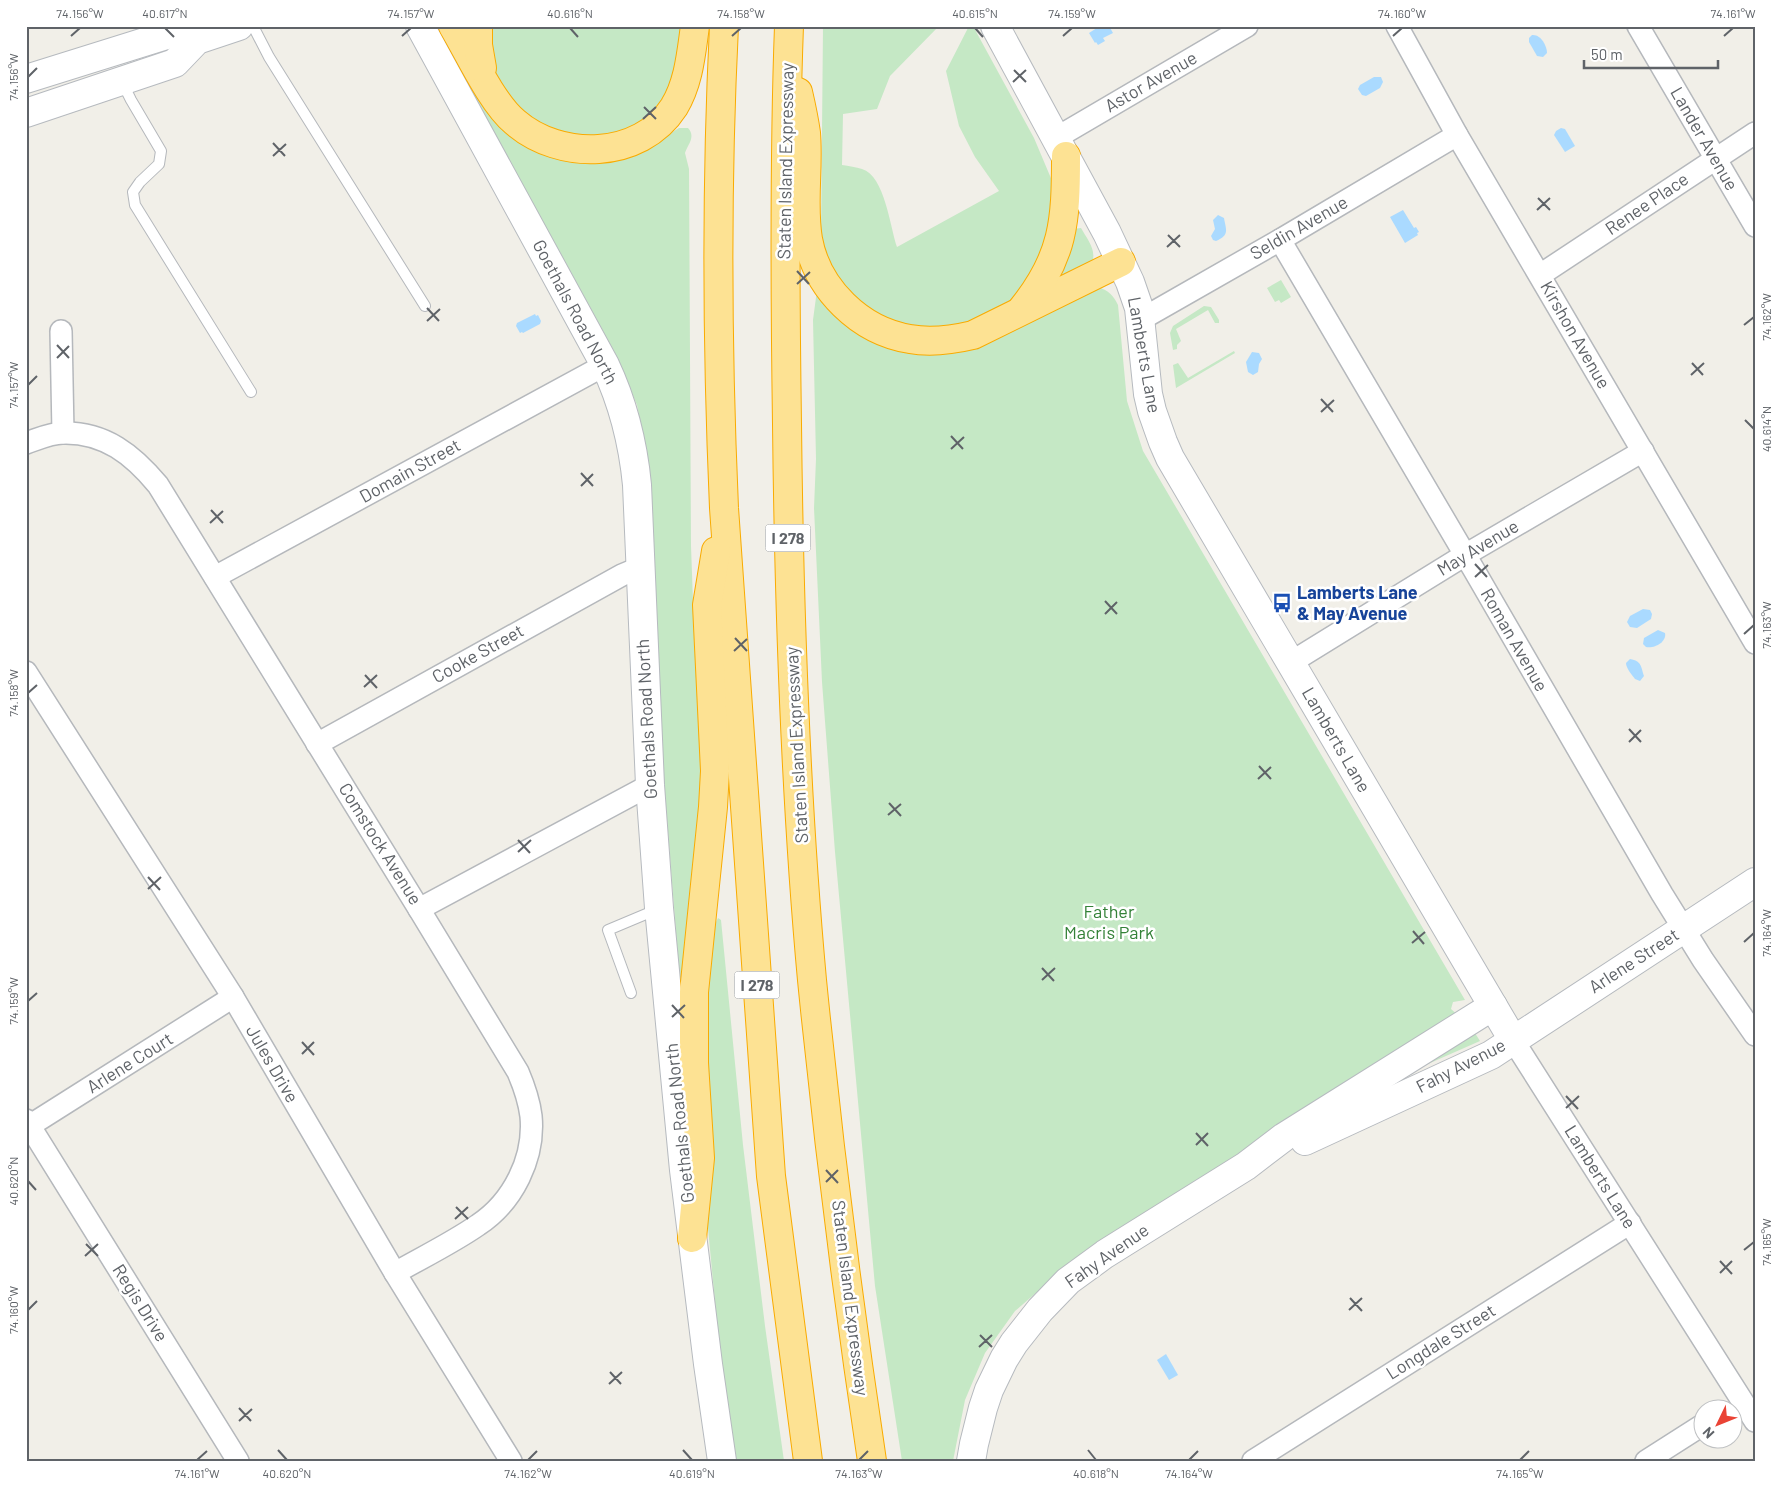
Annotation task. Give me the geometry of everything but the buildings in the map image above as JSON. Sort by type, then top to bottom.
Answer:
[{"type":"highway","points":[[453,26],[486,84],[514,122],[540,139],[556,146],[591,150],[624,144],[650,132],[668,115],[683,88],[689,67],[695,26]]},
{"type":"highway","points":[[478,26],[478,45],[486,84]]},
{"type":"highway","name":"I 278","points":[[724,26],[718,249],[721,445],[724,508],[771,1176],[808,1461]]},
{"type":"highway","points":[[788,31],[806,133],[806,225],[808,241],[816,267],[834,294],[866,323],[892,335],[909,339],[926,341],[956,339],[981,331],[1016,315],[1121,262]]},
{"type":"highway","name":"Staten Island Expressway","points":[[788,31],[785,319],[789,587],[795,726],[812,976],[825,1104],[872,1461]]},
{"type":"highway","points":[[1016,315],[1038,288],[1054,258],[1059,242],[1065,205],[1061,147]]},
{"type":"highway","points":[[692,1238],[700,1158],[694,1063],[694,992],[715,771],[707,605],[724,508]]},
{"type":"main road","points":[[26,113],[175,63],[197,40],[239,26]]},
{"type":"main road","name":"Goethals Road North","points":[[420,26],[615,386],[630,438],[637,485],[650,785],[659,908],[677,1104],[692,1238],[722,1461]]},
{"type":"main road","name":"Lamberts Lane","points":[[994,26],[1061,147],[1121,262],[1135,293],[1140,320],[1148,394],[1163,442],[1290,663],[1513,1040]]},
{"type":"main road","points":[[26,79],[170,34],[197,40]]},
{"type":"main road","name":"Arlene Street","points":[[1513,1040],[1755,882]]},
{"type":"main road","name":"Fahy Avenue","points":[[971,1461],[983,1408],[1000,1367],[1025,1328],[1068,1281],[1105,1254],[1246,1166],[1284,1137],[1493,1006]]},
{"type":"main road","name":"Fahy Avenue","points":[[1246,1166],[1491,1055],[1513,1040]]},
{"type":"street","name":"Astor Avenue","points":[[1061,147],[1247,26]]},
{"type":"street","name":"Kirshon Avenue","points":[[1397,26],[1457,135],[1755,643]]},
{"type":"street","name":"Lander Avenue","points":[[1638,26],[1755,226]]},
{"type":"street","name":"Renee Place","points":[[1540,276],[1755,133]]},
{"type":"street","name":"Seldin Avenue","points":[[1140,320],[1457,135]]},
{"type":"street","name":"Roman Avenue","points":[[1280,240],[1662,894],[1755,1035]]},
{"type":"street","points":[[26,443],[63,433],[62,331]]},
{"type":"street","name":"Domain Street","points":[[215,577],[604,365]]},
{"type":"street","name":"Comstock Avenue","points":[[63,433],[84,435],[107,442],[126,453],[141,465],[158,485],[420,909],[518,1072],[526,1093],[529,1108],[530,1141],[526,1160],[516,1184],[506,1200],[479,1225],[395,1273]]},
{"type":"street","name":"May Avenue","points":[[1290,663],[1465,555],[1642,451]]},
{"type":"street","name":"Cooke Street","points":[[317,744],[622,575],[640,567]]},
{"type":"street","name":"Jules Drive","points":[[26,672],[233,997],[395,1273],[511,1461]]},
{"type":"street","points":[[420,909],[650,785]]},
{"type":"street","name":"Arlene Court","points":[[27,1125],[233,997]]},
{"type":"street","name":"Lamberts Lane","points":[[1513,1040],[1630,1223],[1731,1400]]},
{"type":"street","name":"Regis Drive","points":[[27,1125],[238,1461]]},
{"type":"street","name":"Longdale Street","points":[[1253,1461],[1630,1223]]},
{"type":"street","name":"Lamberts Lane","points":[[1744,1413],[1755,1421]]},
{"type":"street","points":[[1646,1461],[1694,1430]]},
{"type":"lane","points":[[253,26],[269,58],[425,306]]},
{"type":"lane","points":[[122,81],[161,151],[159,164],[140,182],[133,192],[135,205],[251,392]]},
{"type":"lane","points":[[631,993],[608,930],[659,908]]},
{"type":"green space","points":[[436,26],[446,26],[524,138],[664,137],[679,128],[688,128],[691,134],[691,140],[685,153],[689,169],[691,546],[703,772],[683,981],[679,970],[664,782],[648,463],[637,405],[614,351]]},
{"type":"green space","points":[[489,26],[689,26],[675,84],[656,108],[643,120],[620,131],[596,136],[582,136],[555,130],[530,117],[519,108],[498,79],[493,65]]},
{"type":"green space","points":[[823,26],[939,26],[890,76],[877,109],[843,114],[842,165],[862,169],[876,181],[886,203],[897,247],[999,191],[975,157],[959,126],[946,71],[969,26],[973,26],[1034,138],[1053,183],[1046,253],[1010,302],[981,320],[941,329],[899,324],[863,307],[828,268],[821,237]]},
{"type":"green space","points":[[1081,228],[1092,249],[1092,263],[1051,287],[1073,229]]},
{"type":"green space","points":[[1281,280],[1291,297],[1281,303],[1279,300],[1275,302],[1267,288]]},
{"type":"green space","name":"Father Macris Park","points":[[1098,287],[1110,294],[1118,305],[1127,401],[1143,451],[1465,1000],[1453,1002],[1451,1009],[1461,1018],[1077,1257],[1015,1311],[985,1353],[965,1400],[953,1461],[902,1461],[875,1286],[835,852],[822,682],[814,508],[816,459],[813,320],[817,290],[917,348]]},
{"type":"green space","points":[[1204,306],[1211,307],[1219,323],[1215,323],[1208,310],[1176,329],[1181,341],[1177,345],[1177,349],[1173,350],[1170,333],[1173,326]]},
{"type":"green space","points":[[1234,351],[1235,353],[1176,388],[1173,365],[1178,363],[1188,378]]},
{"type":"green space","points":[[718,918],[721,920],[743,1145],[784,1461],[736,1461],[718,1334],[708,1228],[703,1090],[703,1025],[715,924]]},
{"type":"green space","points":[[1473,1030],[1480,1041],[1421,1067]]},
{"type":"water","points":[[1100,26],[1109,26],[1113,33],[1103,38],[1105,41],[1098,45],[1089,33]]},
{"type":"water","points":[[1532,35],[1541,38],[1545,44],[1547,53],[1543,57],[1537,56],[1529,42],[1529,38]]},
{"type":"water","points":[[1374,77],[1381,77],[1383,82],[1380,88],[1366,96],[1362,95],[1358,89],[1360,85]]},
{"type":"water","points":[[1561,128],[1565,129],[1575,146],[1565,152],[1554,135]]},
{"type":"water","points":[[1403,210],[1414,228],[1416,227],[1419,232],[1417,233],[1418,235],[1405,243],[1390,217]]},
{"type":"water","points":[[1218,215],[1224,218],[1226,232],[1223,237],[1216,241],[1211,236],[1215,229],[1213,220]]},
{"type":"water","points":[[535,314],[536,316],[538,315],[541,321],[540,324],[520,333],[516,326],[517,323]]},
{"type":"water","points":[[1252,352],[1259,353],[1262,359],[1258,372],[1253,375],[1248,372],[1246,362]]},
{"type":"water","points":[[1643,609],[1650,610],[1652,614],[1651,619],[1637,628],[1630,627],[1627,622],[1630,616]]},
{"type":"water","points":[[1658,630],[1665,633],[1662,642],[1656,646],[1646,647],[1643,644],[1644,638]]},
{"type":"water","points":[[1630,659],[1637,661],[1640,665],[1644,676],[1640,681],[1635,679],[1627,667],[1626,663]]},
{"type":"water","points":[[1166,1354],[1178,1375],[1169,1380],[1157,1360]]},
{"type":"place","name":"Lamberts Lane & May Avenue","points":[[1282,603]]}]
